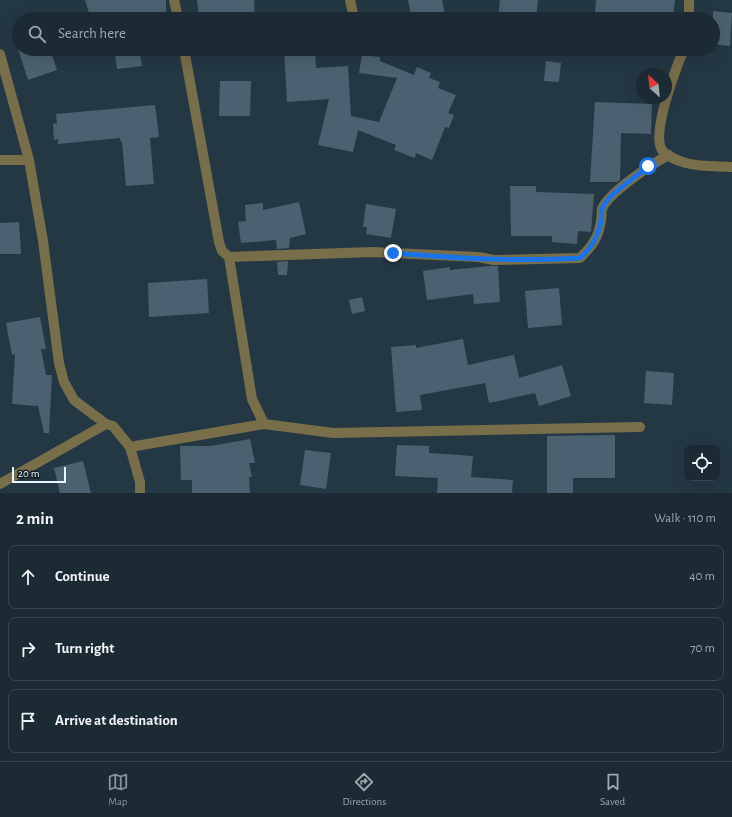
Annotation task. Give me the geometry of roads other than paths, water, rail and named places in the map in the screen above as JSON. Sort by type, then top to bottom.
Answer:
[{"type":"street","points":[[174,0],[177,12]]},
{"type":"street","points":[[350,0],[353,12]]},
{"type":"street","points":[[689,0],[689,12]]},
{"type":"street","points":[[0,54],[29,160],[43,241],[59,363],[64,382],[74,400],[106,424],[113,426],[130,447],[140,482],[140,493]]},
{"type":"street","points":[[185,56],[219,242],[222,251],[229,256],[372,252],[478,257],[494,260],[580,258],[593,246],[601,223],[602,208],[619,188],[638,176],[648,166],[669,155]]},
{"type":"street","points":[[681,56],[667,96],[660,128],[659,142],[663,151],[687,164],[732,167]]},
{"type":"street","points":[[0,160],[29,160]]},
{"type":"street","points":[[229,256],[252,399],[264,424]]},
{"type":"street","points":[[0,484],[106,424]]},
{"type":"street","points":[[130,447],[264,424],[333,433],[640,427]]}]
